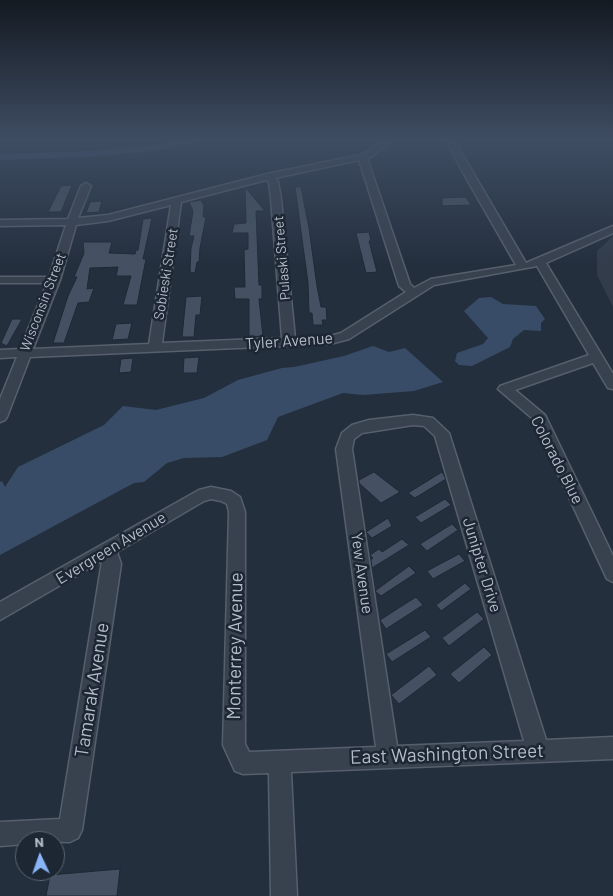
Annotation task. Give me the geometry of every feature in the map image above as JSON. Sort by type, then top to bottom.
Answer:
[{"type":"street","points":[[0,222],[72,222],[108,218],[247,182]]},
{"type":"street","name":"Pulaski Street","points":[[273,182],[289,342]]},
{"type":"street","points":[[370,182],[405,286],[413,292]]},
{"type":"street","points":[[473,182],[490,208],[523,268]]},
{"type":"street","name":"Wisconsin Street","points":[[0,417],[54,280],[72,222],[86,186]]},
{"type":"street","name":"Sobieski Street","points":[[155,348],[177,199]]},
{"type":"street","name":"Tyler Avenue","points":[[0,354],[330,340],[346,336],[431,282],[523,268],[613,228]]},
{"type":"street","points":[[540,262],[613,385]]},
{"type":"street","points":[[0,280],[54,280]]},
{"type":"street","name":"Colorado Blue","points":[[596,357],[505,389],[538,415],[613,574]]},
{"type":"street","name":"Junipter Drive","points":[[391,422],[413,420],[428,422],[442,433],[538,750]]},
{"type":"street","name":"Yew Avenue","points":[[388,756],[344,449],[348,437],[357,429],[391,422]]},
{"type":"street","name":"Evergreen Avenue","points":[[0,612],[108,551],[199,496],[211,493],[225,495]]},
{"type":"street","name":"Monterrey Avenue","points":[[225,495],[234,501],[237,512],[234,745],[243,763],[280,761]]},
{"type":"street","name":"Tamarak Avenue","points":[[0,834],[70,830],[112,564],[108,551]]},
{"type":"street","name":"East Washington Street","points":[[280,761],[613,748]]},
{"type":"street","points":[[280,761],[284,896]]},
{"type":"shaded area","points":[[613,236],[613,307],[597,275],[597,251]]},
{"type":"water","points":[[491,297],[503,304],[536,306],[545,319],[541,323],[541,331],[524,330],[513,339],[510,347],[472,366],[459,365],[455,361],[457,353],[483,344],[488,338],[464,311],[479,298]]},
{"type":"water","points":[[373,346],[389,352],[405,348],[443,382],[414,391],[363,395],[343,393],[278,417],[267,440],[222,457],[184,458],[167,463],[144,482],[134,483],[0,555],[0,482],[2,481],[5,487],[18,467],[104,425],[123,406],[156,410],[204,398],[238,380],[282,368],[344,356]]},
{"type":"building","points":[[72,185],[61,212],[48,212],[61,186]]},
{"type":"building","points":[[245,187],[265,211],[256,211],[259,285],[262,285],[262,299],[259,299],[263,336],[249,337],[249,299],[235,299],[234,287],[245,287],[244,250],[248,249],[248,233],[232,233],[234,224],[246,223]]},
{"type":"building","points":[[295,187],[301,187],[321,307],[326,307],[327,320],[322,320],[323,325],[313,325],[312,313],[309,313],[308,283]]},
{"type":"building","points":[[466,197],[471,205],[442,206],[442,198]]},
{"type":"building","points":[[201,200],[204,206],[203,217],[206,217],[199,262],[197,262],[195,273],[190,272],[191,248],[194,236],[189,236],[193,211],[189,202]]},
{"type":"building","points":[[102,201],[99,212],[86,213],[90,202]]},
{"type":"building","points":[[152,218],[143,259],[146,259],[137,305],[123,305],[131,276],[116,276],[118,267],[90,268],[87,289],[94,288],[89,302],[78,303],[64,343],[53,343],[68,296],[77,277],[74,277],[84,253],[83,242],[112,242],[109,253],[135,254],[136,250],[138,250],[143,219]]},
{"type":"building","points":[[369,232],[371,241],[369,241],[377,272],[366,273],[356,233]]},
{"type":"building","points":[[202,296],[200,315],[196,315],[194,337],[182,337],[186,297]]},
{"type":"building","points":[[12,319],[22,319],[7,346],[1,343]]},
{"type":"building","points":[[132,323],[128,339],[112,340],[116,324]]},
{"type":"building","points":[[199,357],[197,373],[183,373],[184,358]]},
{"type":"building","points":[[133,358],[131,372],[119,373],[121,359]]},
{"type":"building","points":[[374,472],[400,492],[381,503],[359,483],[359,480]]},
{"type":"building","points":[[442,472],[446,479],[415,498],[408,493]]},
{"type":"building","points":[[445,499],[451,505],[421,523],[415,517]]},
{"type":"building","points":[[388,518],[392,526],[372,538],[366,532]]},
{"type":"building","points":[[452,524],[458,530],[427,551],[420,544]]},
{"type":"building","points":[[402,539],[409,545],[372,568],[371,560],[373,558],[370,555],[379,549],[382,552]]},
{"type":"building","points":[[459,554],[465,561],[433,579],[427,571]]},
{"type":"building","points":[[409,566],[416,573],[381,596],[375,591]]},
{"type":"building","points":[[465,583],[471,589],[441,611],[436,605]]},
{"type":"building","points":[[416,597],[423,605],[386,629],[380,620]]},
{"type":"building","points":[[477,612],[484,619],[449,646],[442,638]]},
{"type":"building","points":[[425,630],[431,637],[392,662],[386,654]]},
{"type":"building","points":[[484,647],[492,655],[459,683],[450,674]]},
{"type":"building","points":[[429,666],[437,675],[399,704],[391,695]]},
{"type":"building","points":[[120,869],[117,896],[46,896],[49,881],[65,881],[65,874]]}]
